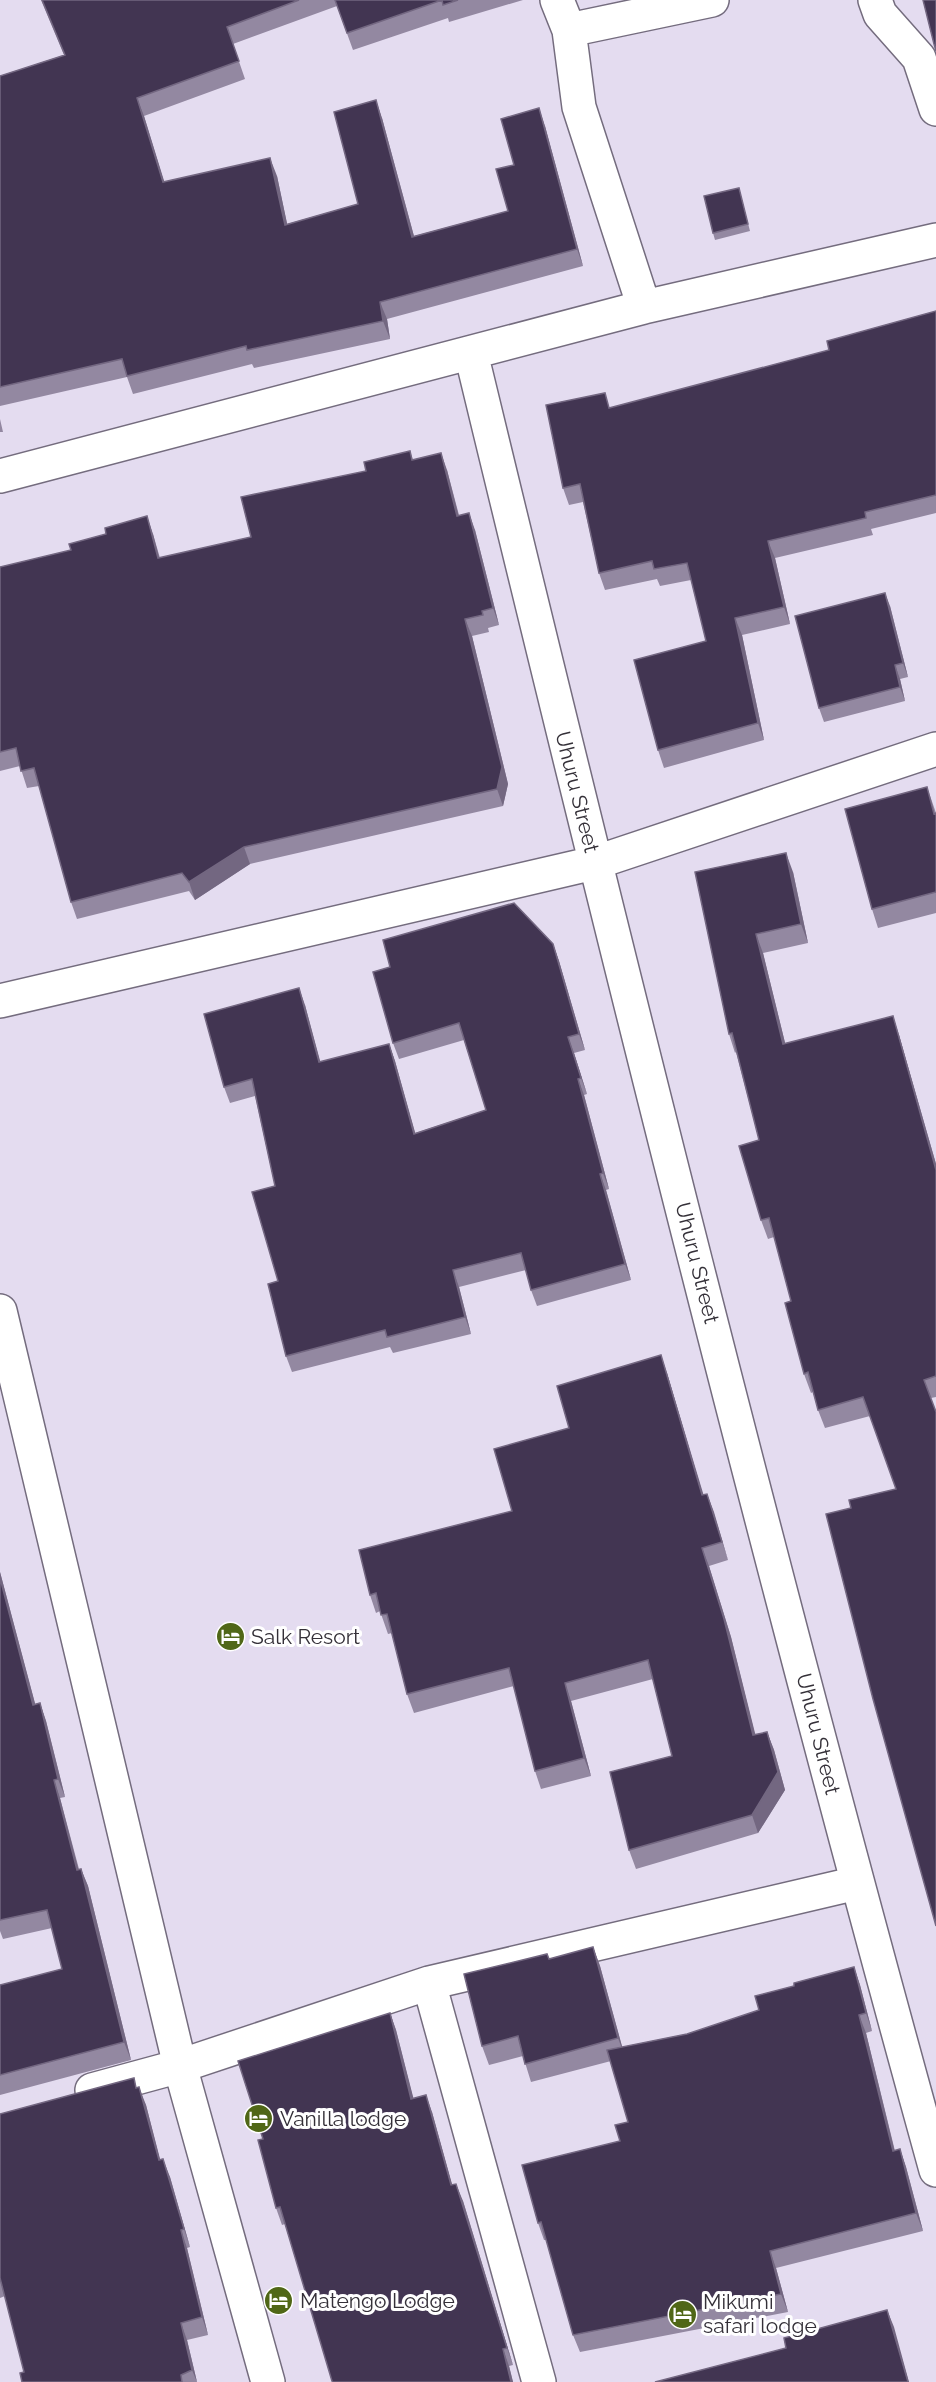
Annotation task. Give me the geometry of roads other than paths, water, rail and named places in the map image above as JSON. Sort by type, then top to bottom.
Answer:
[{"type":"street","points":[[557,0],[569,30],[579,107],[644,307]]},
{"type":"street","points":[[569,30],[712,0]]},
{"type":"street","points":[[874,0],[880,14],[919,58],[936,109]]},
{"type":"street","points":[[0,476],[644,307],[936,240]]},
{"type":"street","name":"Uhuru Street","points":[[471,353],[594,863],[857,1883],[936,2170]]},
{"type":"street","points":[[0,1000],[594,863],[936,749]]},
{"type":"street","points":[[0,1311],[180,2066],[268,2382]]},
{"type":"street","points":[[68,2096],[180,2066],[429,1983],[857,1883]]},
{"type":"street","points":[[429,1983],[540,2382]]},
{"type":"place","name":"Salk Resort","points":[[230,1637]]},
{"type":"place","name":"Vanilla lodge","points":[[259,2119]]},
{"type":"place","name":"Matengo Lodge","points":[[279,2301]]},
{"type":"place","name":"Mikumi safari lodge","points":[[682,2314]]}]
